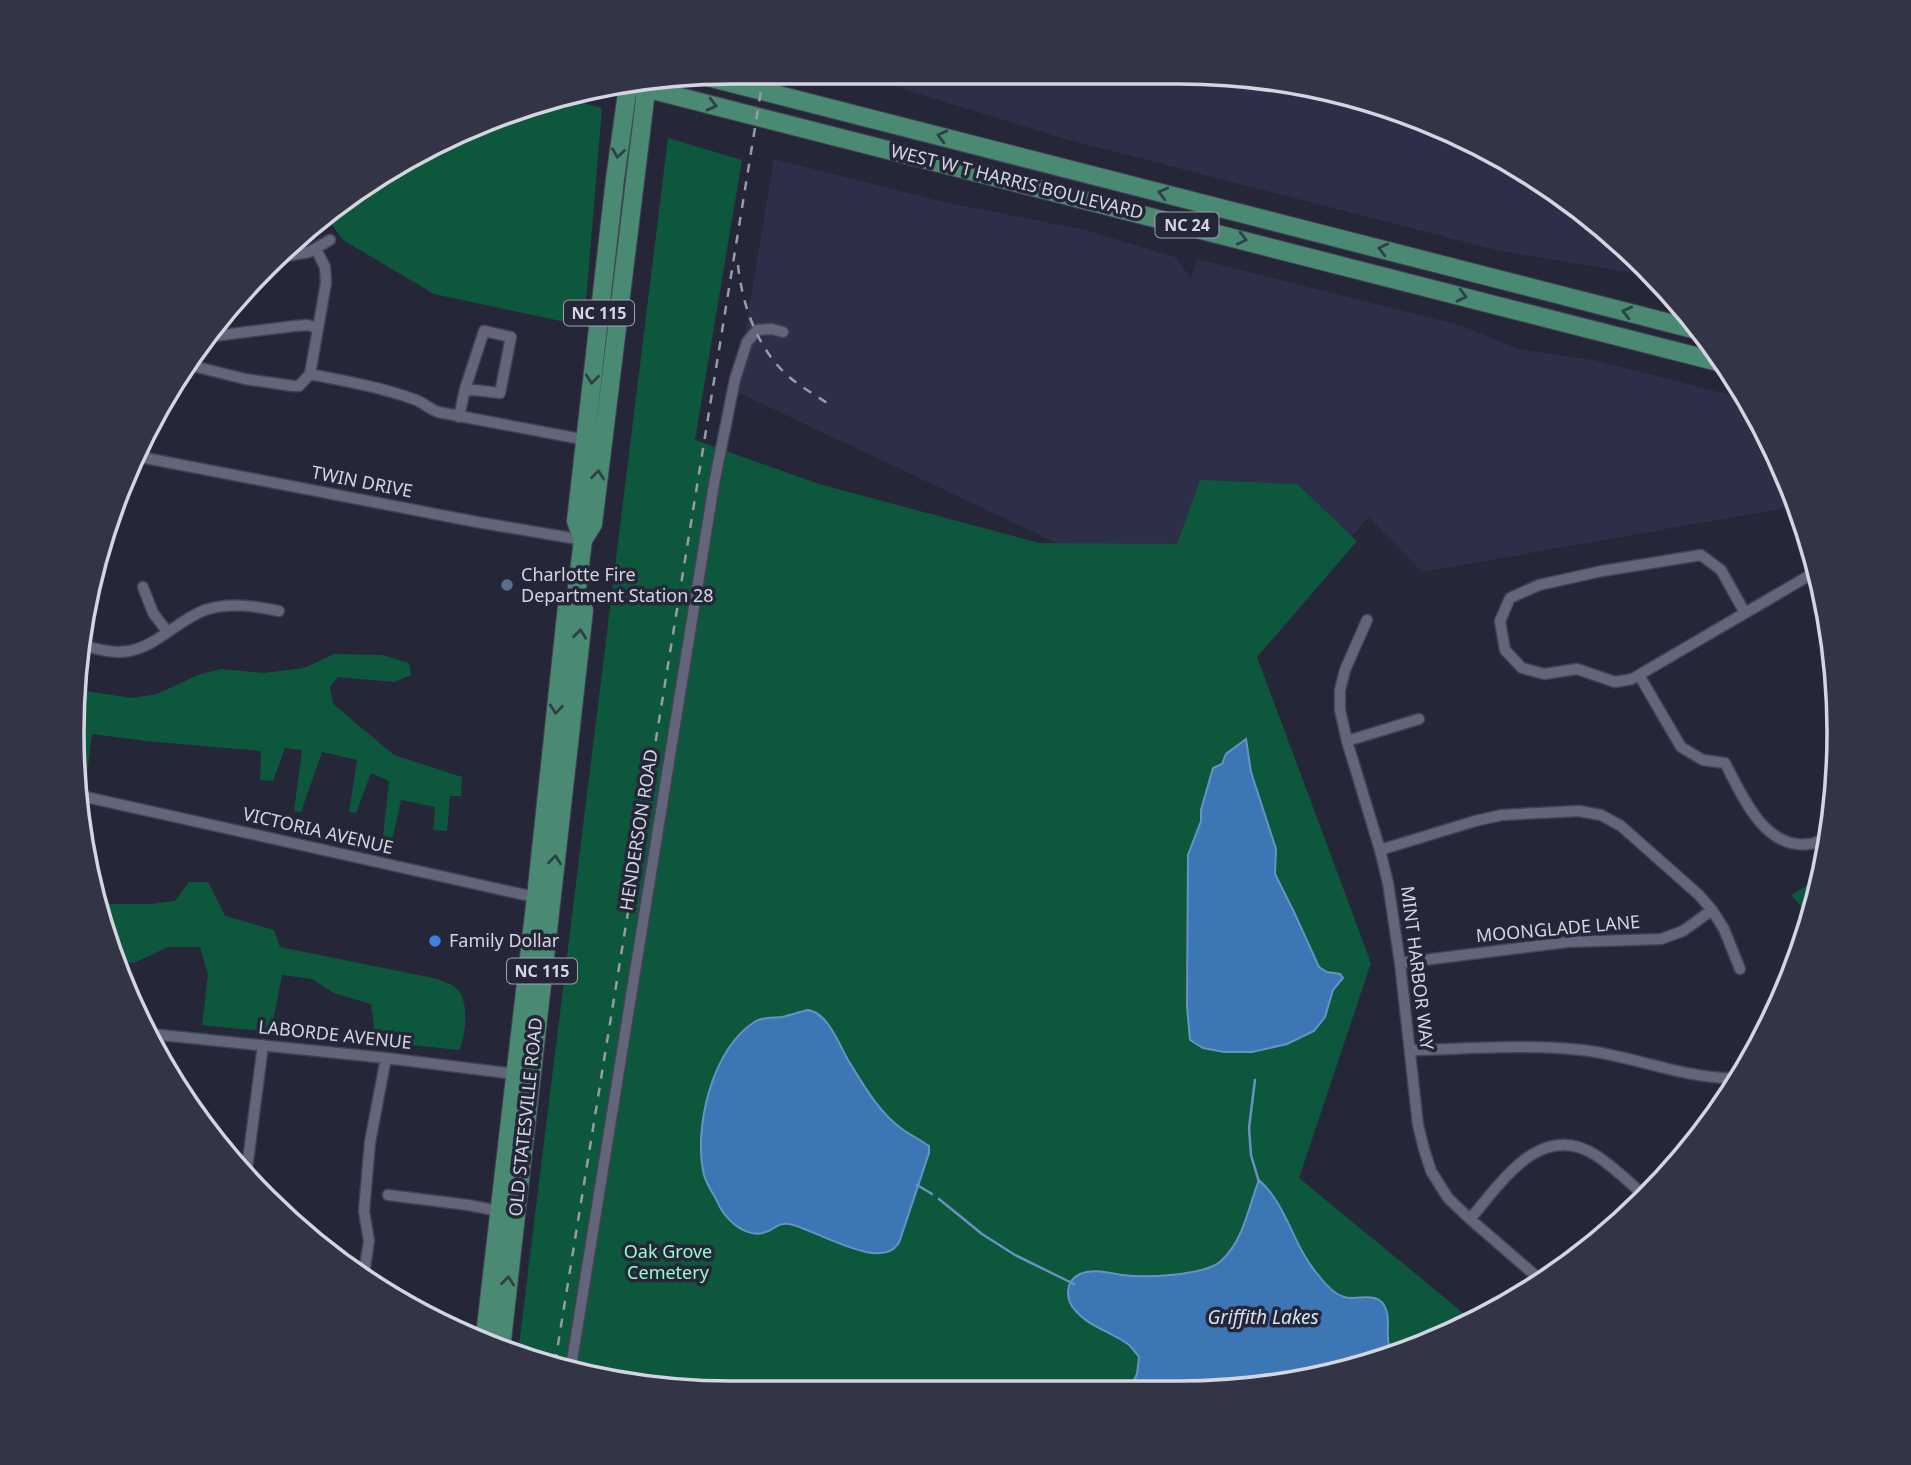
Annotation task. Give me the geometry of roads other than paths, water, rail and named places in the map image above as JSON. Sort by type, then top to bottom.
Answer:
[{"type":"main road","name":"WEST W T HARRIS BOULEVARD","points":[[735,84],[1684,327]]},
{"type":"main road","name":"WEST W T HARRIS BOULEVARD","points":[[655,89],[1709,359]]},
{"type":"main road","name":"OLD STATESVILLE ROAD","points":[[502,1339],[568,606],[576,596],[583,540],[593,524],[638,91]]},
{"type":"main road","name":"OLD STATESVILLE ROAD","points":[[583,540],[576,521],[615,179],[637,92]]},
{"type":"main road","points":[[1564,322],[1616,327],[1698,345]]},
{"type":"main road","name":"OLD STATESVILLE ROAD","points":[[485,1332],[515,1074],[543,898]]},
{"type":"street","points":[[294,255],[316,249],[330,240]]},
{"type":"street","points":[[197,367],[246,379],[299,386],[310,374],[326,283],[325,267],[316,249]]},
{"type":"street","points":[[220,335],[307,325],[318,328]]},
{"type":"street","name":"HENDERSON ROAD","points":[[572,1361],[717,465],[735,379],[747,342],[757,330],[772,328],[783,332]]},
{"type":"street","points":[[459,417],[466,388],[484,331],[511,337],[500,393],[466,388]]},
{"type":"street","points":[[310,374],[370,386],[417,400],[438,412],[586,440]]},
{"type":"street","name":"TWIN DRIVE","points":[[146,457],[583,540]]},
{"type":"street","points":[[1745,613],[1721,569],[1701,555],[1602,570],[1539,584],[1510,598],[1500,621],[1505,650],[1522,668],[1544,674],[1577,669],[1615,682],[1632,679],[1808,576]]},
{"type":"street","points":[[143,587],[153,612],[167,631]]},
{"type":"street","points":[[90,647],[109,652],[140,649],[203,611],[220,607],[235,605],[279,611]]},
{"type":"street","name":"MINT HARBOR WAY","points":[[1367,620],[1345,670],[1340,690],[1340,710],[1392,900],[1418,1125],[1427,1161],[1441,1189],[1455,1205],[1534,1275]]},
{"type":"street","points":[[1639,675],[1681,747],[1703,760],[1725,763],[1746,802],[1770,834],[1790,844],[1810,845],[1817,842]]},
{"type":"street","points":[[1347,741],[1419,719]]},
{"type":"street","name":"VICTORIA AVENUE","points":[[88,797],[543,898]]},
{"type":"street","points":[[1380,850],[1502,815],[1542,812],[1594,813],[1621,826],[1685,881],[1712,911],[1728,939],[1740,969]]},
{"type":"street","name":"MOONGLADE LANE","points":[[1400,963],[1568,942],[1661,939],[1683,932],[1712,911]]},
{"type":"street","name":"LABORDE AVENUE","points":[[159,1035],[515,1074]]},
{"type":"street","points":[[248,1163],[263,1045]]},
{"type":"street","points":[[1410,1050],[1582,1050],[1688,1073],[1728,1077]]},
{"type":"street","points":[[365,1267],[369,1241],[364,1211],[370,1142],[386,1058]]},
{"type":"street","points":[[1470,1219],[1521,1161],[1534,1152],[1557,1145],[1581,1148],[1596,1155],[1638,1190]]},
{"type":"street","points":[[388,1195],[499,1210]]},
{"type":"water","points":[[1246,739],[1251,772],[1276,849],[1275,874],[1319,967],[1327,972],[1340,974],[1343,978],[1333,990],[1325,1017],[1314,1031],[1287,1044],[1252,1052],[1224,1052],[1203,1048],[1190,1040],[1187,1007],[1188,855],[1201,821],[1201,810],[1213,768],[1222,764],[1226,754]]},
{"type":"water","points":[[808,1010],[815,1012],[827,1023],[878,1106],[893,1122],[929,1146],[900,1239],[889,1251],[862,1251],[789,1224],[781,1224],[759,1233],[744,1231],[724,1213],[705,1178],[701,1156],[704,1113],[717,1069],[728,1050],[741,1033],[756,1021]]},
{"type":"water","name":"Griffith Lakes","points":[[1259,1180],[1277,1202],[1310,1265],[1327,1285],[1344,1297],[1376,1298],[1384,1305],[1388,1317],[1389,1346],[1305,1369],[1263,1375],[1221,1380],[1134,1381],[1139,1357],[1129,1345],[1087,1321],[1075,1310],[1068,1296],[1071,1281],[1090,1271],[1159,1276],[1188,1273],[1213,1266],[1229,1253],[1245,1223]]},
{"type":"waterway","points":[[1255,1080],[1249,1128],[1251,1155],[1259,1182]]},
{"type":"waterway","points":[[917,1185],[932,1194]]},
{"type":"waterway","points":[[939,1199],[982,1234],[1015,1255],[1074,1284]]},
{"type":"railway","points":[[556,1356],[762,84]]},
{"type":"railway","points":[[738,265],[747,310],[767,352],[792,379],[827,403]]},
{"type":"place","name":"Charlotte Fire Department Station 28","points":[[507,585]]},
{"type":"place","name":"Family Dollar","points":[[435,941]]},
{"type":"park label","name":"Oak Grove Cemetery","points":[[668,1262]]}]
